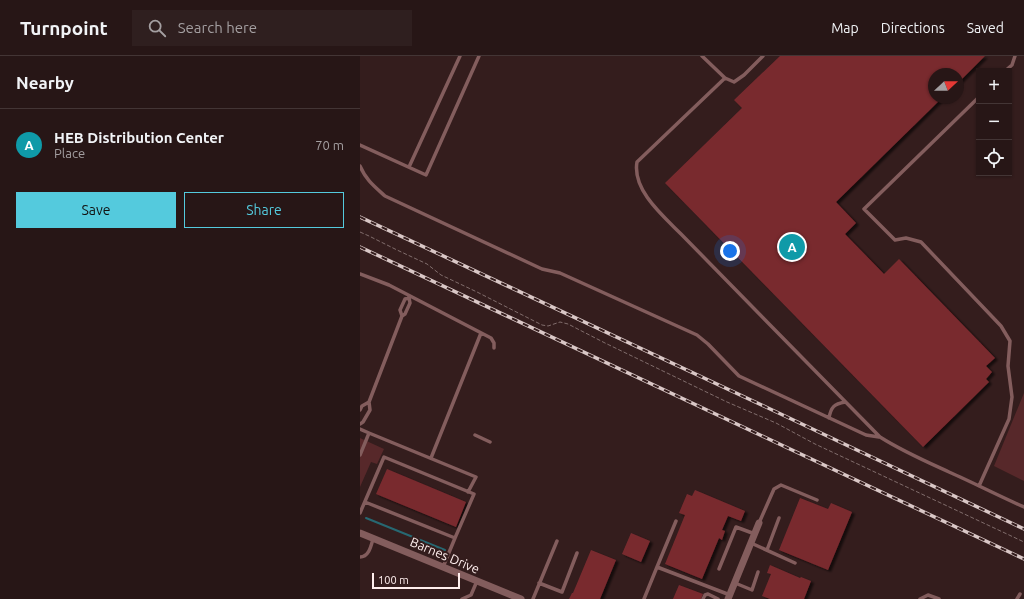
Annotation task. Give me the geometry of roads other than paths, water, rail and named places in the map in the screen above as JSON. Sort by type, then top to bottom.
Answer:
[{"type":"street","points":[[729,597],[759,523]]},
{"type":"street","name":"Barnes Drive","points":[[360,533],[521,599]]},
{"type":"lane","points":[[409,168],[460,56]]},
{"type":"lane","points":[[360,145],[426,175],[479,56]]},
{"type":"lane","points":[[702,56],[725,78],[734,82],[744,75],[763,56]]},
{"type":"lane","points":[[1008,68],[1012,64],[1014,58],[1009,56]]},
{"type":"lane","points":[[725,78],[637,162],[636,169],[638,180],[646,196],[880,438],[925,462],[1024,507]]},
{"type":"lane","points":[[976,100],[864,209],[895,240],[906,238],[921,242],[1001,326],[1010,341],[1008,366],[1012,397],[1010,419],[979,486]]},
{"type":"lane","points":[[360,166],[364,175],[373,186],[385,196],[542,269],[560,273],[698,335],[739,376],[866,435],[880,438]]},
{"type":"lane","points":[[360,274],[389,285],[409,297],[491,338],[494,343],[494,348]]},
{"type":"lane","points":[[360,424],[363,422],[370,410],[369,402],[402,316],[400,310],[405,300],[409,297]]},
{"type":"lane","points":[[431,458],[481,333]]},
{"type":"lane","points":[[360,410],[362,406],[369,402]]},
{"type":"lane","points":[[829,418],[832,407],[838,403],[844,402]]},
{"type":"lane","points":[[360,430],[476,476],[468,492]]},
{"type":"lane","points":[[360,455],[369,433]]},
{"type":"lane","points":[[475,435],[490,442]]},
{"type":"lane","points":[[360,513],[384,456],[474,494],[442,567]]},
{"type":"lane","points":[[759,523],[774,489],[781,485],[817,500]]},
{"type":"lane","points":[[365,502],[455,538]]},
{"type":"lane","points":[[767,550],[779,518]]},
{"type":"lane","points":[[644,599],[676,521]]},
{"type":"lane","points":[[719,569],[736,527],[754,534]]},
{"type":"lane","points":[[360,557],[367,554],[374,538]]},
{"type":"lane","points":[[533,599],[557,541]]},
{"type":"lane","points":[[751,542],[795,563]]},
{"type":"lane","points":[[539,583],[562,592],[577,554]]},
{"type":"lane","points":[[657,567],[729,597]]},
{"type":"lane","points":[[735,583],[752,590],[758,572]]},
{"type":"lane","points":[[462,599],[471,595],[477,581]]},
{"type":"lane","points":[[703,599],[705,595],[708,594],[718,599]]},
{"type":"lane","points":[[1017,599],[1020,594]]},
{"type":"lane","points":[[920,599],[928,595],[939,599]]},
{"type":"waterway","points":[[366,518],[445,550]]},
{"type":"railway","points":[[360,217],[1024,529]]},
{"type":"railway","points":[[360,247],[1024,559]]},
{"type":"place","name":"HEB Distribution Center","points":[[792,247]]}]
